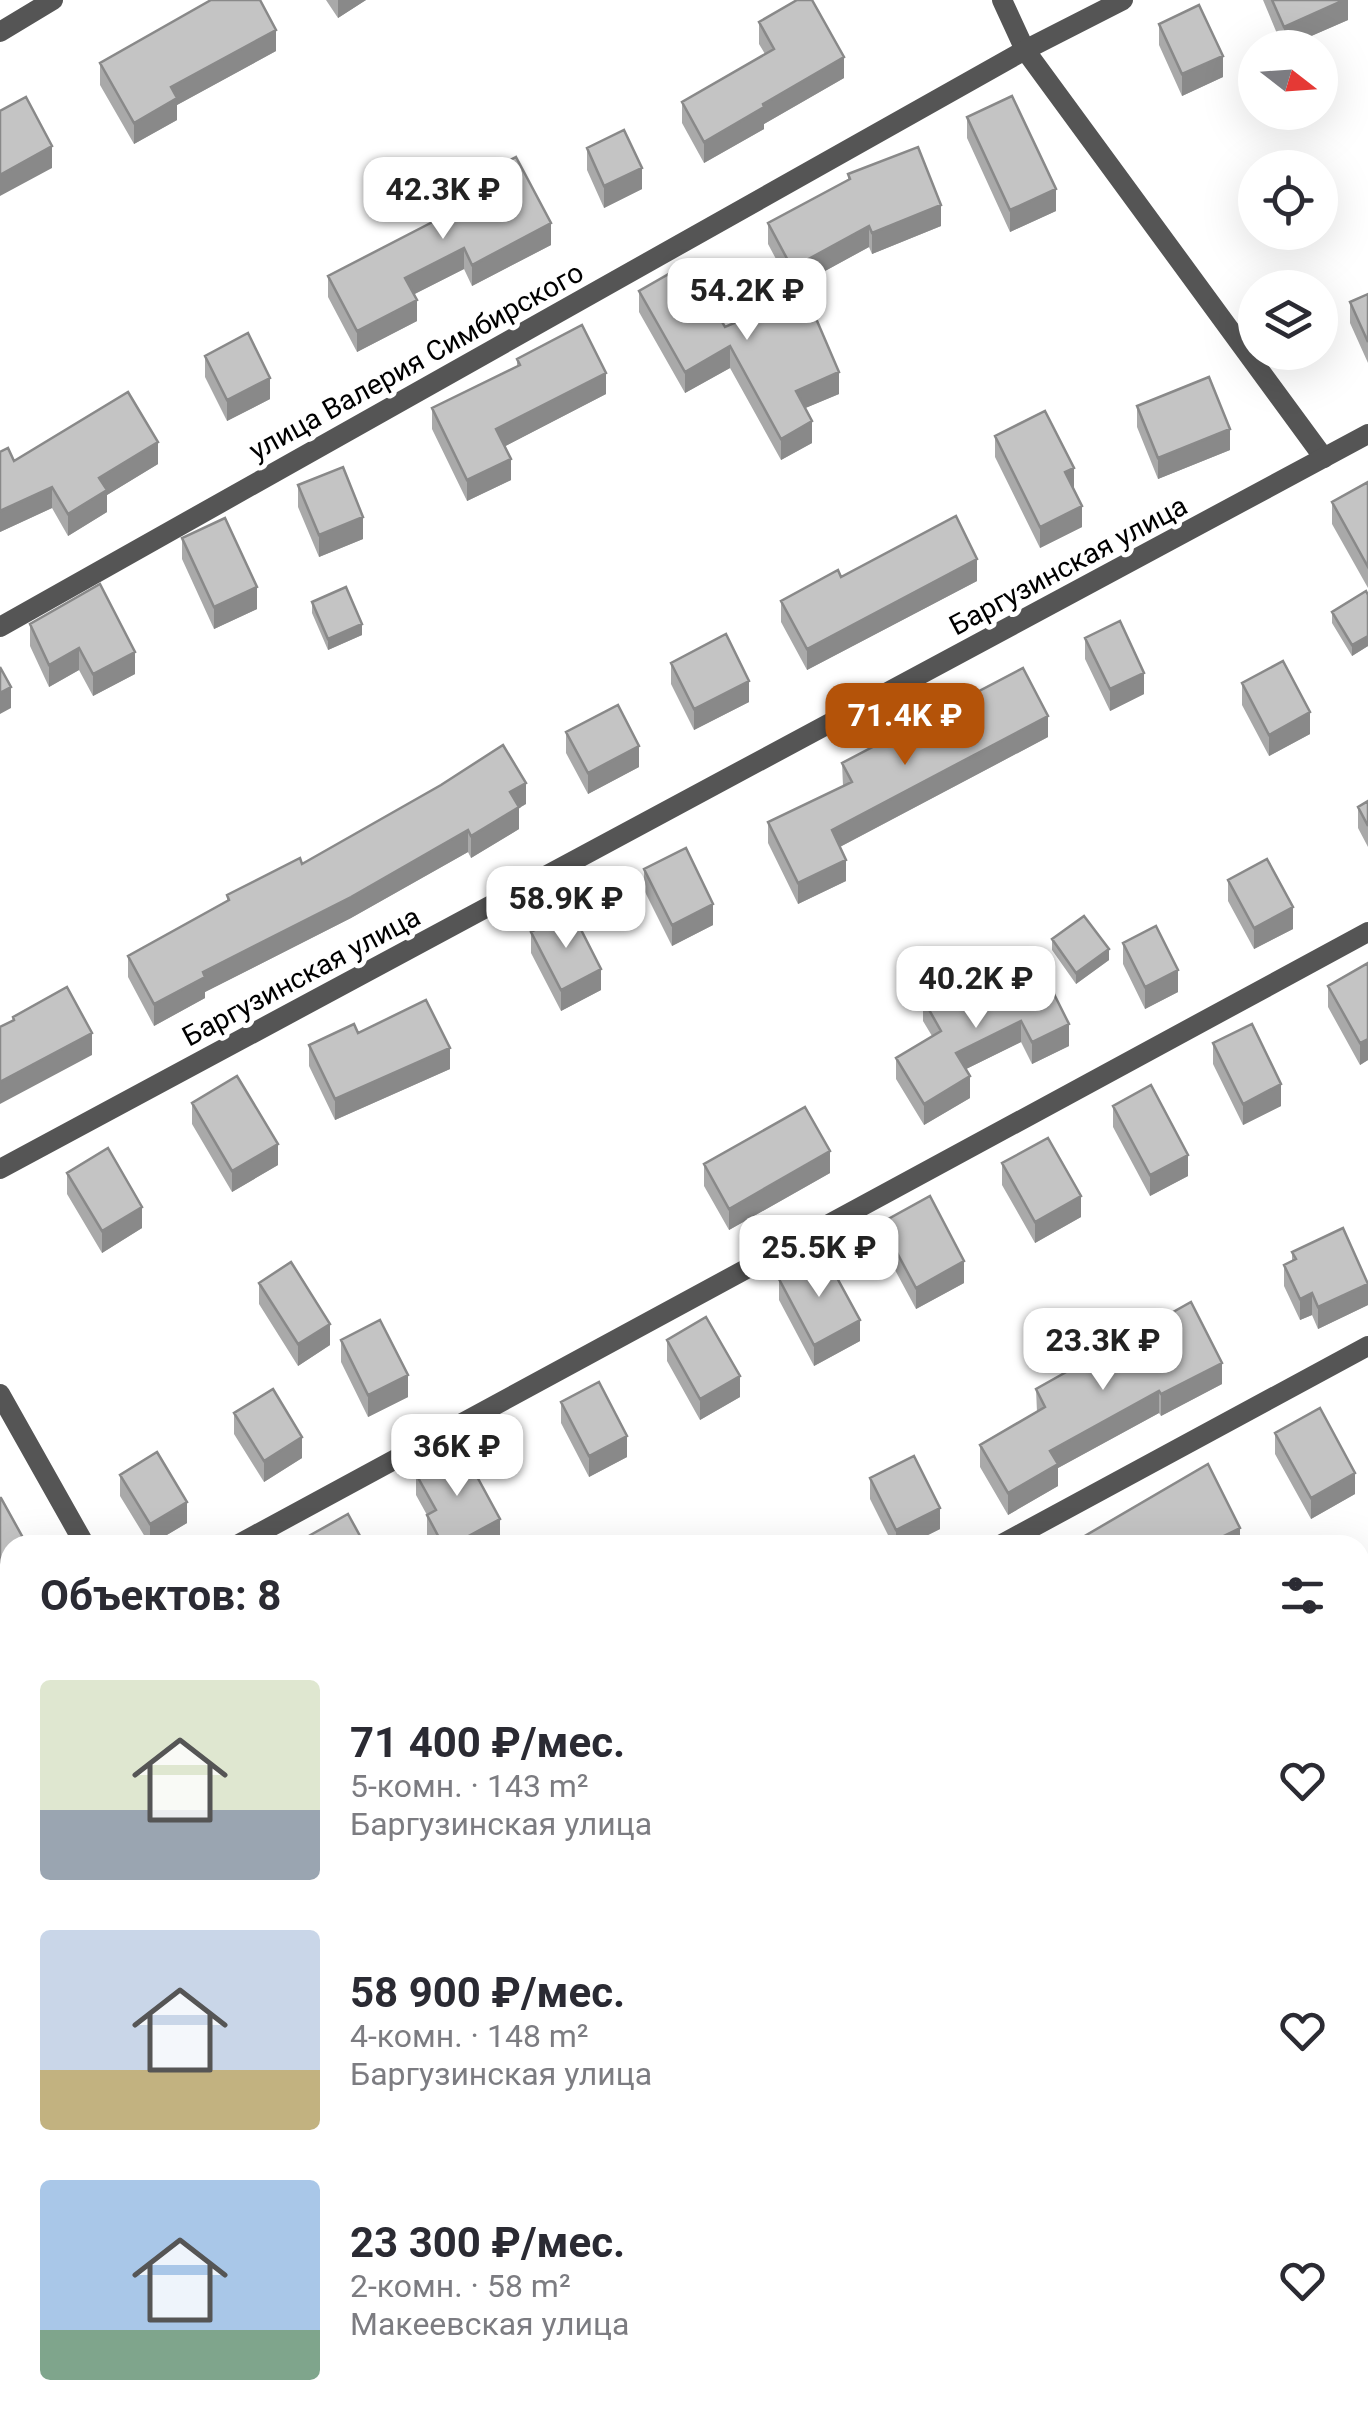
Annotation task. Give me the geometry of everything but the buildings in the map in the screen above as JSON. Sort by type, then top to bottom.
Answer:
[{"type":"street","points":[[0,32],[53,0]]},
{"type":"street","points":[[1002,0],[1026,50],[1324,458]]},
{"type":"street","name":"улица Валерия Симбирского","points":[[0,627],[1026,50],[1123,0]]},
{"type":"street","name":"Баргузинская улица","points":[[0,1169],[1368,434]]},
{"type":"street","points":[[255,1535],[1368,932]]},
{"type":"street","points":[[1018,1535],[1368,1346]]},
{"type":"street","points":[[0,1394],[79,1535]]}]
